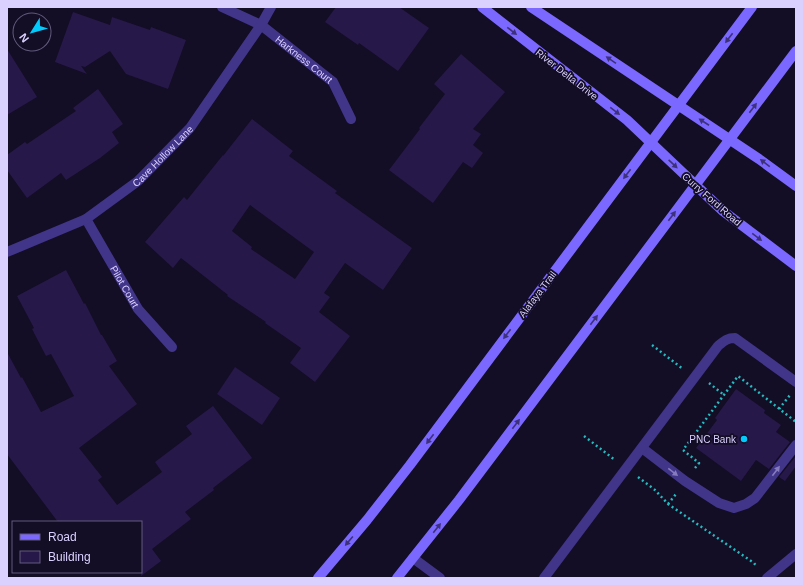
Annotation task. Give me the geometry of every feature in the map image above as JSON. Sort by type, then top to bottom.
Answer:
[{"type":"main road","name":"River Delta Drive","points":[[482,7],[626,120],[650,143]]},
{"type":"main road","points":[[531,7],[678,106],[730,139],[796,186]]},
{"type":"main road","name":"Alafaya Trail","points":[[318,578],[367,520],[410,465],[752,7]]},
{"type":"main road","points":[[397,578],[459,500],[796,51]]},
{"type":"main road","name":"Curry Ford Road","points":[[650,143],[723,211],[796,266]]},
{"type":"street","name":"Harkness Court","points":[[222,7],[261,25],[333,82],[351,119]]},
{"type":"street","name":"Cave Hollow Lane","points":[[7,252],[86,218],[138,181],[190,128],[261,25],[271,7]]},
{"type":"street","name":"Pilot Court","points":[[86,218],[138,309],[172,347]]},
{"type":"street","points":[[544,578],[724,340],[735,338],[796,382]]},
{"type":"street","points":[[642,448],[685,481],[719,504],[734,508],[746,504],[755,498],[796,444]]},
{"type":"street","points":[[413,558],[440,578]]},
{"type":"street","points":[[767,578],[793,561]]},
{"type":"path","points":[[668,504],[699,463],[683,450],[738,376],[796,422]]},
{"type":"path","points":[[779,408],[792,393]]},
{"type":"path","points":[[584,436],[655,490],[668,504],[754,563]]},
{"type":"building","points":[[336,7],[399,7],[429,28],[398,71],[359,43],[358,45],[325,22]]},
{"type":"building","points":[[73,12],[110,25],[112,17],[150,30],[151,27],[186,40],[168,89],[126,74],[110,51],[85,67],[81,66],[87,74],[55,62]]},
{"type":"building","points":[[7,49],[37,97],[7,115]]},
{"type":"building","points":[[461,54],[505,92],[473,129],[481,134],[473,145],[483,153],[472,168],[463,162],[433,203],[389,170],[445,94],[434,84]]},
{"type":"building","points":[[98,89],[123,124],[112,132],[119,143],[100,158],[66,180],[61,173],[27,198],[7,170],[7,155],[25,142],[27,144],[76,111],[73,108]]},
{"type":"building","points":[[252,119],[293,151],[289,156],[337,191],[335,193],[412,248],[383,290],[345,263],[324,293],[330,297],[319,312],[350,336],[315,382],[290,363],[301,348],[227,296],[228,295],[181,258],[173,268],[145,242],[184,197],[187,200]],"holes":[[[250,205],[314,252],[295,279],[251,249],[252,247],[232,231]]]},
{"type":"building","points":[[66,270],[101,335],[117,361],[109,366],[137,404],[79,448],[102,477],[98,480],[117,505],[162,472],[155,462],[192,434],[186,426],[213,406],[252,458],[185,512],[191,519],[152,549],[161,561],[141,576],[142,521],[57,521],[7,454],[7,352],[41,412],[74,396],[51,354],[46,356],[32,329],[34,328],[17,296]]},
{"type":"building","points":[[235,367],[280,398],[262,425],[217,394]]},
{"type":"building","name":"PNC Bank","points":[[736,389],[765,410],[764,413],[781,425],[776,432],[790,442],[769,469],[756,460],[741,481],[696,448],[717,420],[715,418]]},
{"type":"building","points":[[796,456],[796,466],[785,481],[779,477]]},
{"type":"place","name":"PNC Bank","points":[[744,439]]}]
